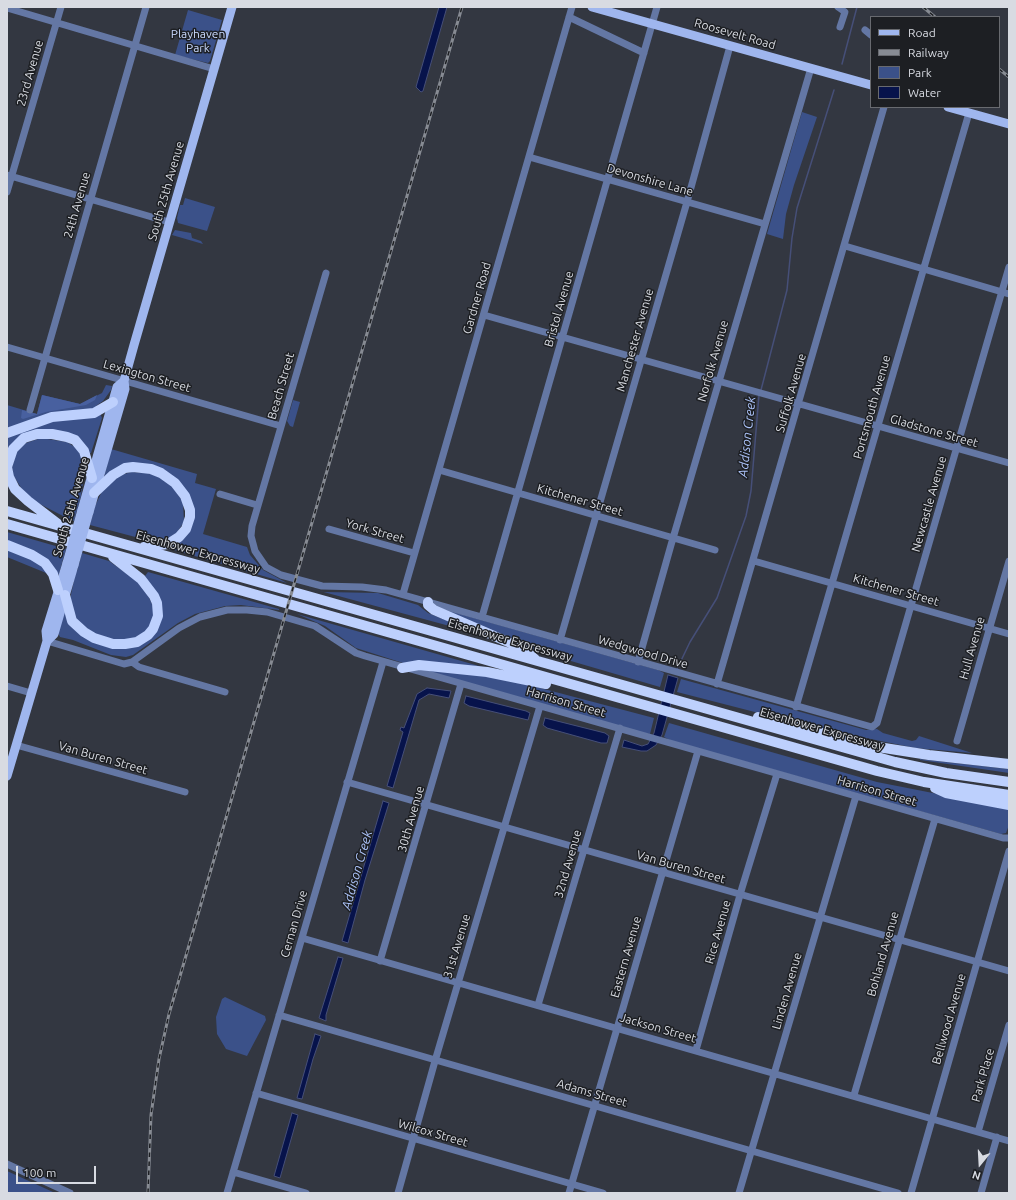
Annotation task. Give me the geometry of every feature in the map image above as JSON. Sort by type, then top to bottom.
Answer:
[{"type":"highway","points":[[7,433],[52,417],[94,412],[113,402]]},
{"type":"highway","points":[[62,526],[28,501],[15,489],[9,477],[7,467],[12,449],[20,441],[37,434],[52,434],[67,437],[75,440],[84,451],[92,478]]},
{"type":"highway","points":[[94,493],[113,475],[125,468],[133,467],[142,467],[160,472],[172,480],[180,489],[190,510],[188,523],[182,534],[168,544],[137,548]]},
{"type":"highway","name":"Eisenhower Expressway","points":[[7,511],[894,762],[946,773],[1009,782]]},
{"type":"highway","points":[[7,524],[877,771],[924,782],[1009,795]]},
{"type":"highway","points":[[7,545],[32,555],[45,563],[53,574],[72,621],[84,632],[106,643],[125,644],[137,642],[148,635],[153,629],[158,616],[157,603],[154,596],[141,578],[107,552]]},
{"type":"highway","points":[[428,602],[428,605],[434,610],[522,648],[540,662]]},
{"type":"highway","points":[[402,668],[419,665],[461,669],[506,675],[547,684],[573,685]]},
{"type":"highway","points":[[710,710],[728,709],[878,747],[929,755],[1009,764]]},
{"type":"highway","points":[[924,782],[946,793],[1009,805]]},
{"type":"main road","name":"South 25th Avenue","points":[[86,511],[94,493],[125,389],[124,381],[232,7]]},
{"type":"main road","name":"Roosevelt Road","points":[[592,7],[870,85]]},
{"type":"main road","points":[[952,108],[1009,124]]},
{"type":"main road","name":"South 25th Avenue","points":[[7,776],[46,641],[54,634],[61,593],[86,511],[92,478],[117,387],[124,381]]},
{"type":"street","name":"23rd Avenue","points":[[7,192],[9,175],[61,7]]},
{"type":"street","name":"24th Avenue","points":[[30,410],[146,7]]},
{"type":"street","name":"Gardner Road","points":[[403,594],[572,7]]},
{"type":"street","name":"Bristol Avenue","points":[[482,617],[657,7]]},
{"type":"street","points":[[838,7],[845,12],[840,27]]},
{"type":"street","points":[[7,8],[214,69]]},
{"type":"street","points":[[569,17],[644,53]]},
{"type":"street","name":"Manchester Avenue","points":[[560,640],[687,202],[730,46]]},
{"type":"street","name":"Norfolk Avenue","points":[[638,662],[811,68]]},
{"type":"street","name":"Suffolk Avenue","points":[[717,684],[754,561],[884,108]]},
{"type":"street","name":"Portsmouth Avenue","points":[[796,707],[969,113]]},
{"type":"street","name":"Devonshire Lane","points":[[529,157],[765,224]]},
{"type":"street","points":[[9,175],[169,222]]},
{"type":"street","points":[[845,246],[1005,293]]},
{"type":"street","name":"Newcastle Avenue","points":[[877,724],[956,449],[1005,293],[1009,267]]},
{"type":"street","name":"Beach Street","points":[[326,273],[258,505],[251,531],[252,540],[257,556],[272,570],[322,586],[373,588],[403,594]]},
{"type":"street","name":"Gladstone Street","points":[[484,315],[1009,463]]},
{"type":"street","name":"Lexington Street","points":[[7,347],[281,426]]},
{"type":"street","name":"Kitchener Street","points":[[439,470],[715,550]]},
{"type":"street","points":[[220,494],[258,505]]},
{"type":"street","name":"York Street","points":[[329,529],[414,553]]},
{"type":"street","name":"Kitchener Street","points":[[754,561],[1009,634]]},
{"type":"street","name":"Hull Avenue","points":[[957,741],[1009,561]]},
{"type":"street","name":"Wedgwood Drive","points":[[403,594],[868,727],[872,727],[877,724]]},
{"type":"street","name":"Harrison Street","points":[[132,662],[189,622],[209,614],[237,610],[267,612],[310,624],[322,630],[356,653],[402,668],[620,728],[935,819],[1009,838]]},
{"type":"street","points":[[46,641],[124,664],[132,662],[139,667],[225,692]]},
{"type":"street","name":"Cernan Drive","points":[[227,1193],[383,662]]},
{"type":"street","name":"30th Avenue","points":[[380,961],[461,684]]},
{"type":"street","points":[[7,686],[31,693]]},
{"type":"street","name":"31st Avenue","points":[[398,1193],[435,1061],[540,706]]},
{"type":"street","name":"32nd Avenue","points":[[538,1006],[620,728]]},
{"type":"street","name":"Van Buren Street","points":[[16,745],[185,792]]},
{"type":"street","name":"Eastern Avenue","points":[[569,1193],[698,751]]},
{"type":"street","name":"Rice Avenue","points":[[696,1050],[740,895],[777,774]]},
{"type":"street","name":"Van Buren Street","points":[[348,782],[583,851],[662,872],[1009,971]]},
{"type":"street","name":"Linden Avenue","points":[[739,1193],[856,796]]},
{"type":"street","name":"Bohland Avenue","points":[[854,1095],[898,940],[935,819]]},
{"type":"street","name":"Bellwood Avenue","points":[[911,1193],[1009,851]]},
{"type":"street","name":"Jackson Street","points":[[302,938],[1009,1140]]},
{"type":"street","name":"Adams Street","points":[[279,1015],[898,1193]]},
{"type":"street","name":"Park Place","points":[[978,1132],[1009,1025]]},
{"type":"street","name":"Wilcox Street","points":[[256,1093],[603,1193]]},
{"type":"street","points":[[981,1193],[997,1137]]},
{"type":"street","points":[[7,1164],[70,1193]]},
{"type":"street","points":[[233,1172],[306,1193]]},
{"type":"green space","name":"Playhaven Park","points":[[188,10],[222,20],[210,61],[208,63],[175,55]]},
{"type":"green space","points":[[802,112],[817,117],[794,185],[786,214],[783,239],[767,234]]},
{"type":"green space","points":[[185,198],[215,207],[207,231],[178,223],[177,218],[180,205],[183,205]]},
{"type":"green space","points":[[175,230],[191,233],[192,238],[201,241],[203,244],[172,235]]},
{"type":"green space","points":[[106,385],[112,386],[111,390],[103,401],[96,406],[97,409],[7,430],[7,405],[37,414],[42,395],[80,404],[102,393]]},
{"type":"green space","points":[[293,400],[300,402],[293,427],[290,426],[287,421]]},
{"type":"green space","points":[[100,413],[102,418],[91,453],[89,454],[83,444],[39,432],[7,455],[7,436],[42,422]]},
{"type":"green space","points":[[41,438],[67,442],[78,449],[85,468],[81,496],[74,521],[62,517],[63,516],[34,501],[25,494],[13,475],[12,467],[17,450],[26,443]]},
{"type":"green space","points":[[111,449],[197,474],[195,483],[216,489],[203,534],[247,547],[250,555],[263,570],[287,583],[171,549],[170,546],[176,543],[191,504],[153,467],[104,477]]},
{"type":"green space","points":[[131,472],[148,473],[159,477],[173,487],[183,502],[184,522],[176,534],[170,539],[158,543],[90,525],[95,506],[104,487],[121,475]]},
{"type":"green space","points":[[7,532],[66,549],[59,574],[56,575],[7,542]]},
{"type":"green space","points":[[7,547],[33,558],[51,575],[7,557]]},
{"type":"green space","points":[[82,553],[109,561],[136,580],[146,591],[153,606],[153,619],[147,631],[133,639],[115,640],[97,635],[81,625],[71,612],[70,599],[76,571]]},
{"type":"green space","points":[[148,572],[279,610],[241,605],[225,606],[195,614],[178,623],[133,655],[126,657],[111,655],[73,640],[60,637],[58,633],[65,607],[72,624],[126,647],[159,625],[145,576]]},
{"type":"green space","points":[[305,587],[324,592],[378,593],[418,605],[428,613],[483,635]]},
{"type":"green space","points":[[435,607],[658,670],[664,673],[660,687],[540,652]]},
{"type":"green space","points":[[297,614],[486,668],[403,663],[356,648],[325,626]]},
{"type":"green space","points":[[422,670],[491,675],[654,718],[650,734],[640,732]]},
{"type":"green space","points":[[681,679],[866,730],[877,729],[883,733],[912,741],[916,740],[919,736],[972,753],[915,748],[817,728],[677,692]]},
{"type":"green space","points":[[669,723],[877,782],[1009,808],[1009,825],[1006,833],[1001,834],[672,741],[664,737]]},
{"type":"green space","points":[[920,760],[1009,769],[1009,773]]},
{"type":"green space","points":[[225,997],[265,1016],[266,1020],[247,1056],[226,1049],[217,1034],[216,1017],[222,999]]},
{"type":"green space","points":[[7,1171],[53,1192],[56,1193],[7,1193]]},
{"type":"shaded area","points":[[42,395],[80,404],[97,395],[95,400],[86,405],[46,412],[23,419],[21,418],[22,410],[37,414]]},
{"type":"water","points":[[439,7],[447,7],[423,91],[421,92],[416,87]]},
{"type":"water","points":[[668,675],[678,678],[662,735],[656,745],[647,751],[622,747],[624,740],[642,746],[648,744],[654,733]]},
{"type":"water","points":[[427,688],[451,691],[449,698],[429,694],[419,700],[393,788],[387,786],[403,732],[400,730],[401,727],[404,728],[417,694]]},
{"type":"water","points":[[466,696],[526,711],[530,713],[528,720],[469,706],[464,703]]},
{"type":"water","points":[[545,718],[605,733],[609,736],[607,743],[601,743],[547,728],[543,725]]},
{"type":"water","points":[[383,801],[389,803],[365,880],[348,943],[342,941]]},
{"type":"water","points":[[338,957],[343,958],[326,1015],[326,1021],[319,1018]]},
{"type":"water","points":[[315,1034],[321,1036],[302,1099],[297,1098]]},
{"type":"water","points":[[292,1113],[298,1115],[280,1178],[274,1176]]},
{"type":"waterway","name":"Addison Creek","points":[[842,64],[857,7]]},
{"type":"waterway","name":"Addison Creek","points":[[761,390],[787,290],[792,238],[797,208],[834,90]]},
{"type":"waterway","name":"Addison Creek","points":[[677,669],[690,642],[717,598],[746,516],[751,491],[759,395]]},
{"type":"railway","points":[[148,1193],[151,1115],[159,1059],[169,1014],[462,7]]},
{"type":"railway","points":[[923,7],[934,16]]},
{"type":"railway","points":[[1000,70],[1009,77]]}]
